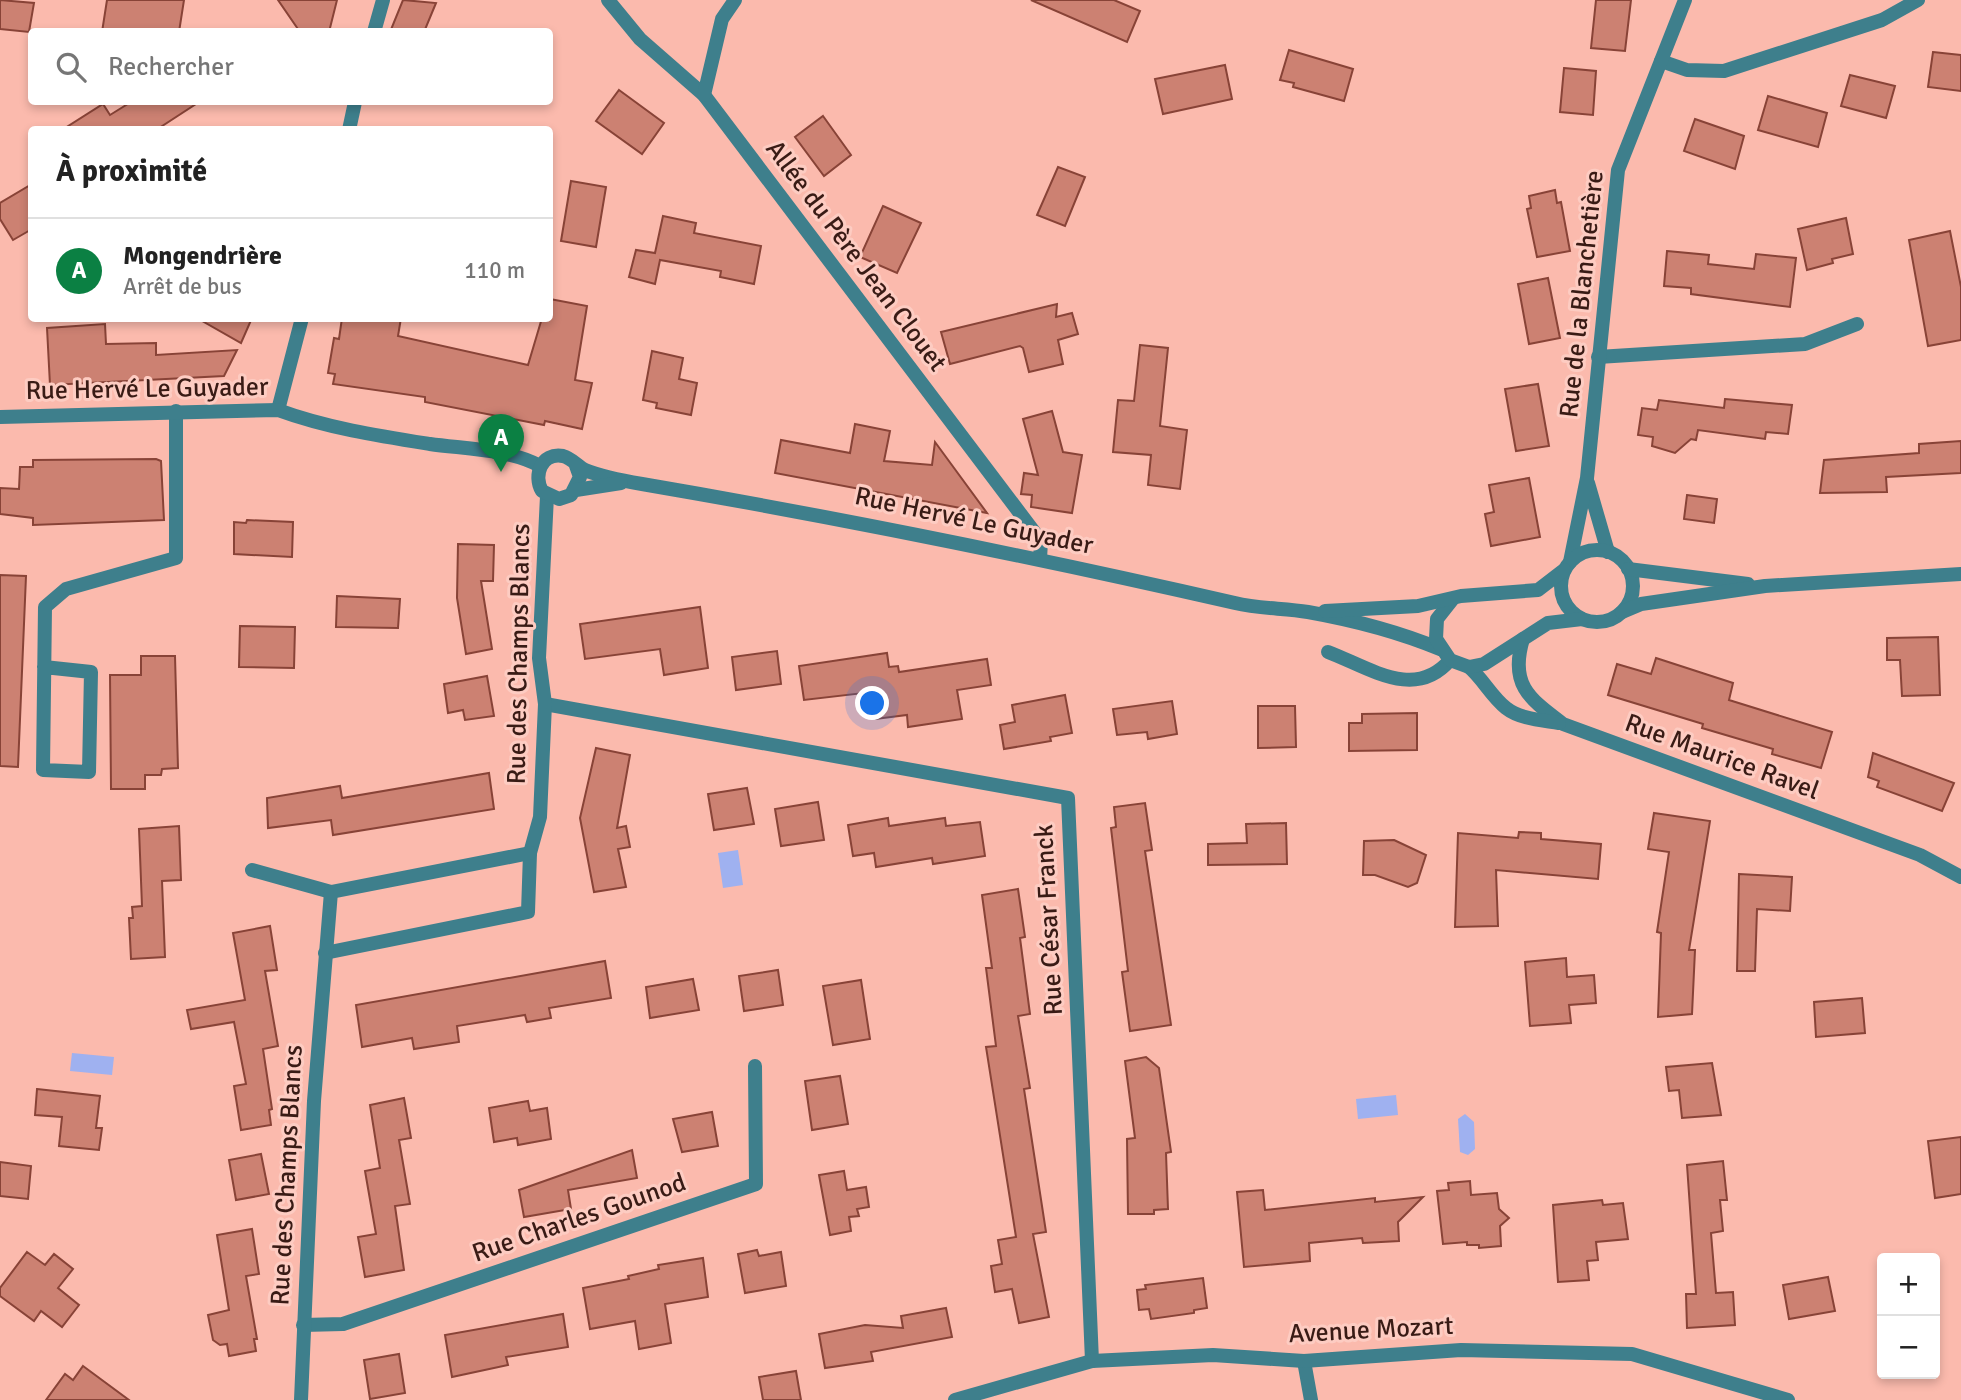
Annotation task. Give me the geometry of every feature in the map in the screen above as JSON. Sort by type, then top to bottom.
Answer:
[{"type":"street","points":[[375,28],[383,0]]},
{"type":"street","name":"Allée du Père Jean Clouet","points":[[608,0],[640,39],[704,95],[1041,541],[1040,559]]},
{"type":"street","points":[[704,95],[722,19],[735,0]]},
{"type":"street","name":"Rue de la Blanchetière","points":[[1567,566],[1587,478],[1618,170],[1685,0]]},
{"type":"street","points":[[1661,61],[1687,70],[1724,71],[1882,20],[1918,0]]},
{"type":"street","points":[[350,126],[354,105]]},
{"type":"street","points":[[278,410],[301,322]]},
{"type":"street","points":[[1598,357],[1805,344],[1857,324]]},
{"type":"street","name":"Rue Hervé Le Guyader","points":[[0,417],[278,410],[308,421],[493,453],[530,461],[540,466]]},
{"type":"street","points":[[44,667],[91,672],[89,772],[43,770],[44,667],[45,607],[66,589],[176,558],[176,411]]},
{"type":"street","points":[[556,456],[575,463],[580,477],[576,490],[565,498],[547,496],[537,480],[540,466],[556,456]]},
{"type":"street","name":"Rue Hervé Le Guyader","points":[[575,463],[586,470],[629,482],[819,514],[1040,559],[1240,605],[1308,612],[1413,636],[1469,667]]},
{"type":"street","points":[[1587,478],[1608,552]]},
{"type":"street","name":"Rue Hervé Le Guyader","points":[[576,490],[629,482]]},
{"type":"street","name":"Rue des Champs Blancs","points":[[325,953],[528,912],[530,853],[540,817],[545,704],[539,658],[547,496]]},
{"type":"street","points":[[1582,619],[1565,604],[1561,593],[1567,566],[1581,553],[1594,550],[1608,552],[1628,569],[1765,586]]},
{"type":"street","name":"Rue Hervé Le Guyader","points":[[1308,612],[1418,607],[1461,596],[1538,590],[1567,566]]},
{"type":"street","points":[[1622,611],[1631,596],[1628,569]]},
{"type":"street","points":[[1469,667],[1484,664],[1548,623],[1582,619],[1603,622],[1641,604],[1765,586],[1961,574]]},
{"type":"street","points":[[1328,652],[1413,682],[1434,676],[1445,654],[1436,639],[1437,619],[1453,599]]},
{"type":"street","name":"Rue Maurice Ravel","points":[[1523,639],[1518,664],[1522,684],[1536,704],[1563,724],[1920,855],[1961,877]]},
{"type":"street","points":[[1469,667],[1484,679],[1506,708],[1525,717],[1563,724]]},
{"type":"street","name":"Rue César Franck","points":[[545,704],[1068,798],[1092,1361]]},
{"type":"street","points":[[252,870],[331,892],[530,853]]},
{"type":"street","name":"Rue des Champs Blancs","points":[[301,1400],[303,1325],[331,892]]},
{"type":"street","name":"Rue Charles Gounod","points":[[303,1325],[343,1324],[756,1184],[755,1066]]},
{"type":"street","name":"Avenue Mozart","points":[[956,1400],[1092,1361],[1213,1355],[1304,1361],[1461,1350],[1632,1354],[1788,1400]]},
{"type":"street","points":[[1304,1361],[1311,1400]]},
{"type":"water","points":[[738,850],[743,885],[723,888],[718,853]]},
{"type":"water","points":[[72,1053],[114,1057],[112,1075],[70,1071]]},
{"type":"water","points":[[1396,1095],[1398,1115],[1358,1119],[1356,1099]]},
{"type":"water","points":[[1465,1114],[1474,1122],[1475,1149],[1468,1155],[1460,1152],[1458,1119]]},
{"type":"building","points":[[0,0],[34,3],[28,32],[0,29]]},
{"type":"building","points":[[107,0],[184,0],[180,28],[103,28]]},
{"type":"building","points":[[278,0],[337,0],[330,28],[297,28]]},
{"type":"building","points":[[403,0],[436,3],[426,28],[392,28]]},
{"type":"building","points":[[1031,0],[1114,0],[1140,11],[1127,42]]},
{"type":"building","points":[[1596,0],[1631,0],[1625,51],[1591,48]]},
{"type":"building","points":[[1289,50],[1353,69],[1344,101],[1293,87],[1294,83],[1280,80]]},
{"type":"building","points":[[1933,52],[1961,55],[1961,91],[1928,87]]},
{"type":"building","points":[[1225,65],[1232,99],[1163,114],[1155,79]]},
{"type":"building","points":[[1564,68],[1596,71],[1593,115],[1560,112]]},
{"type":"building","points":[[1850,75],[1895,86],[1886,118],[1841,106]]},
{"type":"building","points":[[619,90],[664,123],[642,154],[596,121]]},
{"type":"building","points":[[1768,96],[1827,113],[1818,147],[1758,130]]},
{"type":"building","points":[[101,105],[110,115],[126,105],[194,105],[162,126],[68,126]]},
{"type":"building","points":[[823,116],[851,155],[824,176],[795,137]]},
{"type":"building","points":[[1695,119],[1744,136],[1735,169],[1684,151]]},
{"type":"building","points":[[1058,167],[1085,177],[1065,226],[1037,215]]},
{"type":"building","points":[[571,181],[606,187],[596,247],[561,241]]},
{"type":"building","points":[[28,186],[28,231],[13,240],[0,219],[0,203]]},
{"type":"building","points":[[1555,190],[1557,203],[1561,202],[1570,251],[1537,257],[1527,209],[1531,208],[1529,196]]},
{"type":"building","points":[[883,206],[921,223],[897,273],[860,257]]},
{"type":"building","points":[[663,216],[696,223],[694,233],[761,246],[754,284],[720,277],[721,271],[660,260],[655,284],[629,277],[636,250],[655,253]]},
{"type":"building","points":[[1846,218],[1853,254],[1832,259],[1833,263],[1807,270],[1798,229]]},
{"type":"building","points":[[1950,231],[1961,287],[1961,340],[1928,346],[1909,240]]},
{"type":"building","points":[[1667,251],[1709,255],[1708,264],[1754,269],[1756,254],[1796,258],[1790,307],[1691,294],[1691,288],[1664,286]]},
{"type":"building","points":[[1548,278],[1560,338],[1529,344],[1518,284]]},
{"type":"building","points":[[553,300],[587,306],[575,380],[592,383],[582,429],[545,421],[544,425],[425,402],[425,397],[333,384],[335,374],[328,373],[334,338],[339,339],[341,322],[400,322],[398,336],[528,365],[541,322],[553,322]]},
{"type":"building","points":[[1057,304],[1056,317],[1072,313],[1078,334],[1058,340],[1063,364],[1029,372],[1023,348],[1020,346],[950,364],[941,332]]},
{"type":"building","points":[[204,322],[250,322],[241,343]]},
{"type":"building","points":[[105,324],[106,344],[156,343],[156,355],[237,350],[224,376],[50,385],[47,328]]},
{"type":"building","points":[[1140,345],[1168,348],[1160,426],[1187,430],[1180,489],[1148,485],[1151,455],[1113,452],[1118,400],[1134,401]]},
{"type":"building","points":[[652,351],[683,358],[679,379],[697,383],[691,415],[656,408],[657,403],[643,400]]},
{"type":"building","points":[[1538,384],[1549,446],[1516,451],[1505,389]]},
{"type":"building","points":[[1725,399],[1792,405],[1788,434],[1766,432],[1765,439],[1698,430],[1696,440],[1691,439],[1675,453],[1652,446],[1653,437],[1638,435],[1642,408],[1657,410],[1659,400],[1724,408]]},
{"type":"building","points":[[1052,411],[1063,452],[1082,455],[1072,513],[1031,507],[1032,495],[1021,494],[1024,473],[1038,475],[1023,419]]},
{"type":"building","points":[[855,424],[890,431],[884,461],[932,465],[935,442],[987,513],[775,473],[781,440],[850,453]]},
{"type":"building","points":[[1961,441],[1961,473],[1886,477],[1887,492],[1820,493],[1824,460],[1919,453],[1919,444]]},
{"type":"building","points":[[33,460],[161,461],[164,520],[33,525],[33,518],[0,514],[0,488],[19,489],[20,467],[33,467]]},
{"type":"building","points":[[1529,478],[1540,537],[1491,546],[1485,514],[1494,512],[1489,485]]},
{"type":"building","points":[[1687,495],[1717,499],[1714,523],[1684,519]]},
{"type":"building","points":[[247,520],[293,522],[292,557],[234,554],[234,522],[246,523]]},
{"type":"building","points":[[458,544],[494,545],[493,581],[481,581],[492,649],[466,654],[457,598]]},
{"type":"building","points":[[0,575],[26,576],[18,767],[0,766]]},
{"type":"building","points":[[337,596],[400,599],[398,628],[336,627]]},
{"type":"building","points":[[700,607],[708,668],[664,675],[660,649],[585,659],[580,624]]},
{"type":"building","points":[[240,626],[295,627],[294,668],[239,667]]},
{"type":"building","points":[[1938,637],[1940,695],[1902,696],[1900,660],[1887,660],[1887,638]]},
{"type":"building","points":[[777,651],[781,684],[736,690],[732,657]]},
{"type":"building","points":[[887,653],[889,667],[898,666],[899,672],[987,659],[991,685],[957,690],[962,719],[908,727],[907,715],[876,719],[872,692],[804,700],[799,666]]},
{"type":"building","points":[[141,656],[175,656],[178,768],[162,769],[161,775],[145,775],[145,789],[111,789],[110,675],[141,675]]},
{"type":"building","points":[[1656,658],[1733,683],[1729,700],[1832,732],[1821,768],[1772,754],[1773,749],[1702,728],[1703,724],[1608,695],[1617,664],[1651,674]]},
{"type":"building","points":[[487,676],[494,716],[465,720],[463,710],[448,713],[444,684]]},
{"type":"building","points":[[1065,695],[1072,733],[1050,737],[1051,741],[1004,749],[1000,725],[1015,722],[1012,705]]},
{"type":"building","points":[[1172,701],[1177,734],[1148,739],[1147,732],[1117,735],[1113,709]]},
{"type":"building","points":[[1258,706],[1295,706],[1296,747],[1258,748]]},
{"type":"building","points":[[1417,713],[1417,750],[1349,751],[1349,723],[1362,723],[1362,714]]},
{"type":"building","points":[[596,748],[630,755],[617,828],[626,826],[630,847],[618,849],[626,887],[594,892],[580,818]]},
{"type":"building","points":[[1873,753],[1954,783],[1942,811],[1877,787],[1879,781],[1868,777]]},
{"type":"building","points":[[489,773],[494,809],[333,835],[331,820],[268,828],[267,798],[340,786],[342,798]]},
{"type":"building","points":[[747,788],[754,824],[714,830],[708,794]]},
{"type":"building","points":[[818,802],[824,840],[781,846],[775,809]]},
{"type":"building","points":[[1145,803],[1152,850],[1145,851],[1171,1025],[1130,1031],[1122,972],[1128,971],[1111,828],[1116,827],[1114,807]]},
{"type":"building","points":[[1654,813],[1710,821],[1689,950],[1695,950],[1692,1014],[1658,1017],[1661,933],[1657,932],[1669,852],[1648,849]]},
{"type":"building","points":[[888,818],[889,826],[945,818],[946,826],[980,822],[985,856],[933,864],[932,858],[876,867],[874,853],[853,856],[848,825]]},
{"type":"building","points":[[1286,823],[1287,864],[1208,865],[1208,844],[1247,843],[1246,824]]},
{"type":"building","points":[[179,826],[181,880],[162,881],[165,957],[131,959],[129,918],[133,918],[132,907],[142,906],[139,829]]},
{"type":"building","points":[[1519,832],[1541,833],[1541,839],[1601,844],[1598,879],[1496,870],[1498,926],[1455,927],[1458,833],[1518,838]]},
{"type":"building","points":[[1394,840],[1426,855],[1417,883],[1408,887],[1375,875],[1363,875],[1364,841]]},
{"type":"building","points":[[1739,874],[1792,877],[1790,911],[1757,909],[1755,971],[1737,971]]},
{"type":"building","points":[[1018,889],[1025,937],[1020,938],[1030,1014],[1018,1016],[1030,1088],[1024,1089],[1046,1232],[1033,1234],[1049,1317],[1019,1323],[1012,1289],[995,1292],[991,1266],[1002,1264],[998,1240],[1016,1237],[986,1047],[996,1046],[986,968],[992,968],[982,895]]},
{"type":"building","points":[[270,926],[277,970],[265,971],[278,1046],[263,1049],[272,1109],[269,1110],[271,1125],[241,1130],[234,1086],[246,1084],[234,1022],[191,1029],[187,1010],[245,1000],[233,933]]},
{"type":"building","points":[[1566,958],[1567,977],[1594,975],[1596,1003],[1569,1005],[1571,1023],[1530,1026],[1525,962]]},
{"type":"building","points":[[605,961],[611,998],[549,1008],[551,1018],[527,1022],[525,1015],[457,1026],[459,1042],[414,1049],[412,1038],[362,1047],[356,1005]]},
{"type":"building","points":[[778,970],[783,1005],[744,1011],[739,976]]},
{"type":"building","points":[[693,979],[699,1010],[650,1018],[646,987]]},
{"type":"building","points":[[861,980],[870,1039],[833,1045],[823,986]]},
{"type":"building","points":[[1862,998],[1865,1033],[1816,1037],[1814,1002]]},
{"type":"building","points":[[1146,1057],[1159,1068],[1171,1152],[1166,1153],[1168,1209],[1154,1210],[1154,1214],[1128,1214],[1127,1139],[1135,1138],[1125,1061]]},
{"type":"building","points":[[1712,1063],[1721,1115],[1682,1118],[1679,1090],[1669,1091],[1666,1067]]},
{"type":"building","points":[[840,1076],[848,1124],[812,1130],[805,1081]]},
{"type":"building","points":[[37,1089],[100,1096],[96,1128],[102,1128],[99,1150],[59,1146],[62,1117],[35,1115]]},
{"type":"building","points":[[404,1098],[411,1138],[399,1140],[410,1204],[395,1206],[404,1270],[365,1277],[358,1237],[376,1234],[365,1171],[380,1168],[370,1105]]},
{"type":"building","points":[[528,1101],[530,1111],[547,1108],[551,1139],[518,1145],[517,1138],[494,1142],[489,1108]]},
{"type":"building","points":[[712,1112],[718,1146],[682,1152],[673,1119]]},
{"type":"building","points":[[1961,1137],[1961,1194],[1935,1198],[1928,1141]]},
{"type":"building","points":[[632,1150],[637,1178],[568,1190],[571,1209],[524,1217],[519,1190]]},
{"type":"building","points":[[261,1154],[269,1194],[236,1200],[229,1160]]},
{"type":"building","points":[[1723,1161],[1727,1200],[1720,1200],[1723,1231],[1711,1233],[1716,1293],[1733,1292],[1735,1325],[1687,1328],[1686,1294],[1696,1294],[1687,1165]]},
{"type":"building","points":[[0,1162],[31,1166],[28,1199],[0,1196]]},
{"type":"building","points":[[844,1171],[847,1190],[866,1187],[869,1207],[857,1209],[859,1216],[849,1217],[851,1231],[830,1235],[819,1175]]},
{"type":"building","points":[[1470,1181],[1471,1195],[1497,1193],[1499,1209],[1509,1218],[1500,1226],[1501,1246],[1479,1248],[1479,1245],[1467,1245],[1467,1242],[1443,1244],[1437,1191],[1449,1190],[1448,1183]]},
{"type":"building","points":[[1263,1190],[1265,1210],[1375,1198],[1375,1202],[1423,1197],[1398,1222],[1399,1241],[1363,1243],[1362,1238],[1309,1243],[1310,1261],[1244,1267],[1237,1192]]},
{"type":"building","points":[[1602,1200],[1603,1205],[1623,1203],[1628,1239],[1596,1242],[1598,1260],[1587,1261],[1589,1280],[1558,1282],[1553,1205]]},
{"type":"building","points":[[252,1229],[259,1274],[246,1276],[257,1339],[254,1339],[256,1351],[229,1356],[227,1344],[220,1345],[213,1340],[208,1315],[229,1310],[217,1235]]},
{"type":"building","points":[[757,1250],[759,1256],[781,1252],[786,1286],[745,1293],[738,1254]]},
{"type":"building","points":[[27,1252],[45,1265],[54,1254],[73,1269],[58,1288],[79,1305],[62,1327],[41,1311],[34,1321],[0,1296],[0,1288]]},
{"type":"building","points":[[703,1258],[708,1297],[665,1304],[671,1343],[639,1349],[635,1321],[590,1329],[583,1288],[629,1279],[628,1276],[659,1269],[658,1265]]},
{"type":"building","points":[[1828,1277],[1835,1311],[1789,1319],[1783,1285]]},
{"type":"building","points":[[1203,1278],[1207,1308],[1194,1310],[1194,1313],[1151,1319],[1149,1309],[1139,1310],[1137,1290],[1146,1289],[1145,1285]]},
{"type":"building","points":[[946,1308],[952,1337],[871,1352],[873,1361],[825,1368],[819,1334],[865,1325],[903,1328],[901,1316]]},
{"type":"building","points":[[563,1314],[568,1347],[506,1357],[508,1365],[452,1377],[445,1335]]},
{"type":"building","points":[[399,1354],[405,1393],[370,1399],[364,1360]]},
{"type":"building","points":[[83,1366],[129,1400],[46,1400],[65,1374],[73,1380]]},
{"type":"building","points":[[796,1371],[801,1400],[763,1400],[759,1377]]},
{"type":"place","name":"Mongendrière","points":[[501,472]]}]
